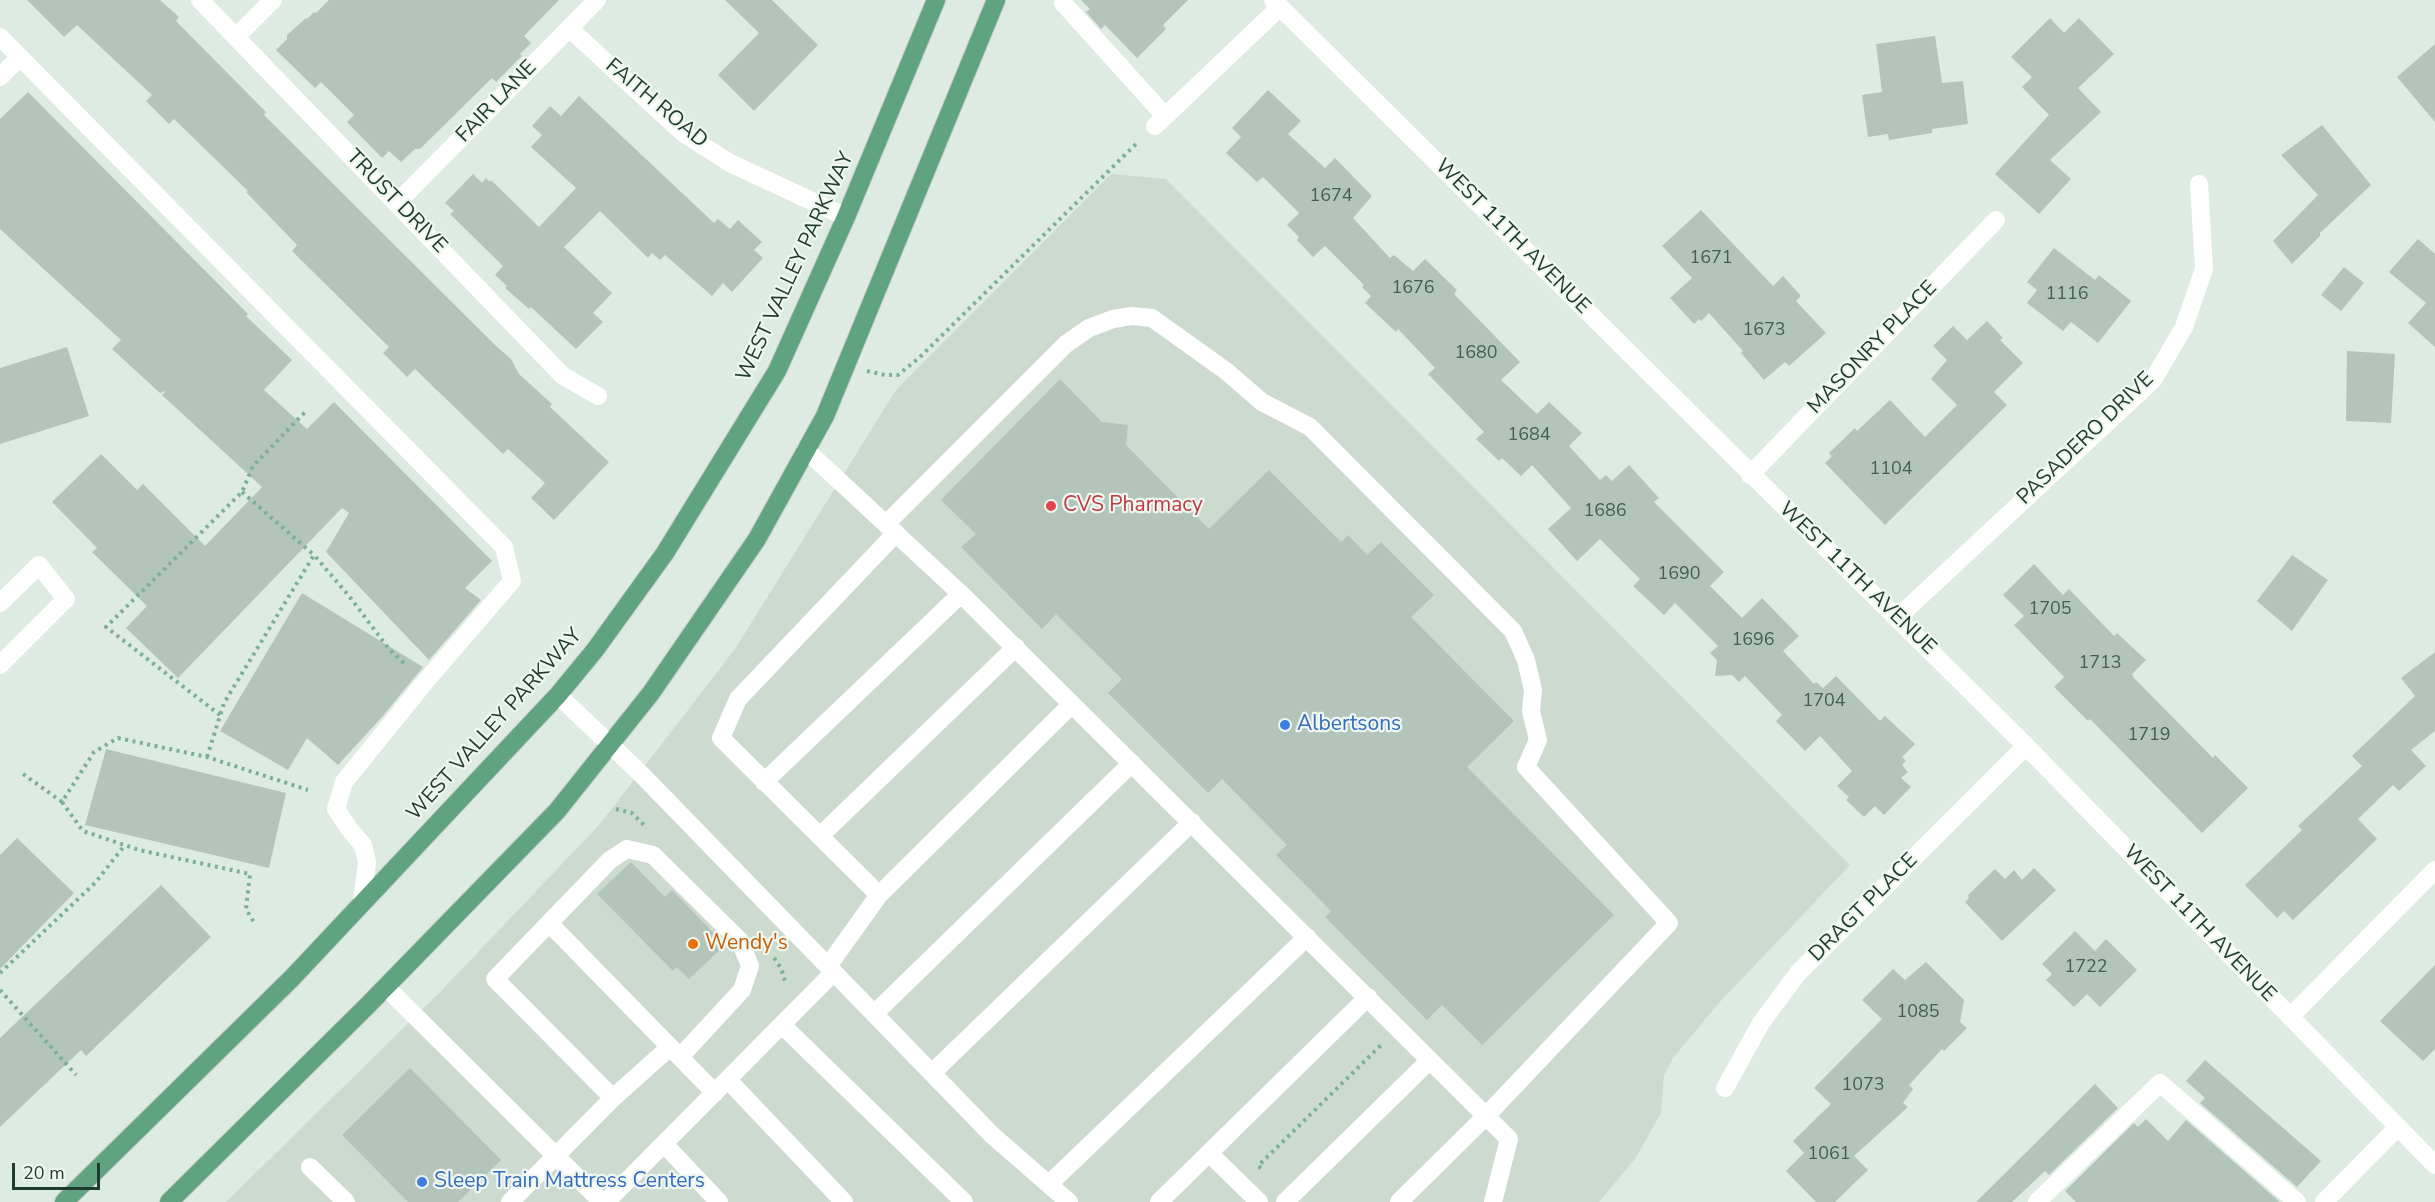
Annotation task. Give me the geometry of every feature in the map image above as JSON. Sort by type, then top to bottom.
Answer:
[{"type":"main road","name":"WEST VALLEY PARKWAY","points":[[64,1202],[292,978],[558,695],[595,650],[665,553],[777,371],[846,217],[936,0]]},
{"type":"main road","points":[[169,1202],[386,987],[557,812],[651,693],[757,539],[825,416],[996,0]]},
{"type":"street","name":"TRUST DRIVE","points":[[200,0],[562,376],[598,396]]},
{"type":"street","points":[[236,37],[273,0]]},
{"type":"street","name":"FAIR LANE","points":[[397,203],[597,0]]},
{"type":"street","points":[[1063,3],[1160,121],[1276,4]]},
{"type":"street","name":"WEST 11TH AVENUE","points":[[1276,4],[2026,746],[2435,1165]]},
{"type":"street","name":"FAITH ROAD","points":[[569,28],[683,133],[729,163],[846,217]]},
{"type":"street","points":[[0,37],[504,547],[512,581],[425,682],[344,782],[336,808],[350,831],[363,845],[367,862],[362,902]]},
{"type":"street","points":[[0,77],[20,57]]},
{"type":"street","name":"PASADERO DRIVE","points":[[1897,618],[2152,380],[2184,327],[2204,268],[2199,184]]},
{"type":"street","name":"MASONRY PLACE","points":[[1750,475],[1996,220]]},
{"type":"street","points":[[879,895],[721,738],[738,699],[891,528],[1066,344],[1089,328],[1113,319],[1132,316],[1152,318],[1226,371],[1262,402],[1310,427],[1513,631],[1526,660],[1533,690],[1531,711],[1538,740],[1526,767],[1669,923],[1486,1116],[1399,1202]]},
{"type":"street","points":[[806,450],[1016,647],[1509,1139],[1493,1202]]},
{"type":"street","points":[[0,603],[39,565],[66,599],[0,665]]},
{"type":"street","points":[[764,782],[961,594]]},
{"type":"street","points":[[820,837],[1016,647]]},
{"type":"street","points":[[558,695],[831,969],[992,1135],[1070,1202]]},
{"type":"street","points":[[386,987],[604,1202],[782,1025],[831,969],[879,895],[1072,704]]},
{"type":"street","name":"DRAGT PLACE","points":[[1725,1088],[1761,1023],[1798,973],[2026,746]]},
{"type":"street","points":[[874,1014],[1132,763]]},
{"type":"street","points":[[932,1073],[1192,822]]},
{"type":"street","points":[[510,1202],[613,1098],[675,1052],[742,990],[750,966],[740,941],[653,855],[627,849],[610,860],[495,979],[613,1098]]},
{"type":"street","points":[[2290,1017],[2435,870]]},
{"type":"street","points":[[549,923],[715,1093]]},
{"type":"street","points":[[1048,1184],[1307,937]]},
{"type":"street","points":[[1159,1202],[1368,997]]},
{"type":"street","points":[[782,1025],[964,1202]]},
{"type":"street","points":[[1286,1201],[1430,1060]]},
{"type":"street","points":[[728,1080],[844,1202]]},
{"type":"street","points":[[2037,1202],[2160,1083],[2297,1202]]},
{"type":"street","points":[[2324,1202],[2397,1128]]},
{"type":"street","points":[[663,1144],[720,1202]]},
{"type":"street","points":[[1209,1153],[1259,1202]]},
{"type":"street","points":[[310,1167],[346,1202]]},
{"type":"path","points":[[846,366],[885,375],[897,375],[1160,121]]},
{"type":"path","points":[[220,715],[106,627],[242,492],[253,466],[307,410]]},
{"type":"path","points":[[242,492],[314,555],[389,649],[425,682]]},
{"type":"path","points":[[207,756],[224,703],[314,555]]},
{"type":"path","points":[[62,802],[94,752],[118,738],[207,756],[308,790]]},
{"type":"path","points":[[23,774],[62,802],[83,831],[125,845],[250,874],[246,909],[255,924]]},
{"type":"path","points":[[0,973],[95,883],[125,845]]},
{"type":"path","points":[[0,990],[76,1076]]},
{"type":"path","points":[[1286,1201],[1276,1184],[1258,1166],[1398,1028]]},
{"type":"shaded area","points":[[1111,174],[1166,179],[1850,865],[1718,1004],[1673,1058],[1664,1076],[1661,1113],[1635,1159],[1599,1202],[226,1202],[440,992],[600,824],[735,649],[896,390]]},
{"type":"building","points":[[27,0],[160,0],[179,17],[176,21],[266,112],[264,115],[511,359],[519,374],[552,404],[550,407],[609,462],[554,520],[531,498],[545,483],[508,449],[503,454],[415,369],[407,377],[383,353],[389,347],[292,251],[297,245],[246,192],[248,191],[174,119],[169,124],[146,101],[152,95],[77,25],[64,37]]},
{"type":"building","points":[[329,0],[559,0],[524,36],[531,43],[520,54],[522,56],[496,82],[492,78],[420,149],[415,149],[401,162],[389,151],[382,158],[347,122],[354,115],[321,82],[315,88],[276,50],[287,39],[287,35]]},
{"type":"building","points":[[725,0],[772,0],[818,45],[754,111],[718,75],[759,33]]},
{"type":"building","points":[[1081,0],[1188,0],[1163,25],[1166,29],[1137,58],[1105,25],[1101,29],[1086,12],[1090,9]]},
{"type":"building","points":[[2050,18],[2064,33],[2079,18],[2114,54],[2078,88],[2101,112],[2050,160],[2071,179],[2039,214],[1995,174],[2049,115],[2022,87],[2032,77],[2011,57]]},
{"type":"building","points":[[1935,36],[1942,83],[1963,81],[1968,124],[1932,129],[1932,133],[1889,140],[1888,134],[1868,137],[1862,95],[1882,92],[1876,44]]},
{"type":"building","points":[[2435,44],[2435,122],[2397,77]]},
{"type":"building","points":[[1268,90],[1301,121],[1288,134],[1325,168],[1335,158],[1372,196],[1353,218],[1390,258],[1394,255],[1413,271],[1425,259],[1457,290],[1454,294],[1520,362],[1501,380],[1537,414],[1549,402],[1582,433],[1569,446],[1600,480],[1606,475],[1612,481],[1629,465],[1659,498],[1654,502],[1724,572],[1710,586],[1742,618],[1762,598],[1799,636],[1783,651],[1814,684],[1816,682],[1823,688],[1836,676],[1880,721],[1885,716],[1915,744],[1902,757],[1906,761],[1902,765],[1908,772],[1901,778],[1911,787],[1884,815],[1875,806],[1864,817],[1846,800],[1849,797],[1837,786],[1852,771],[1820,736],[1805,751],[1776,721],[1782,715],[1745,676],[1739,682],[1732,675],[1715,676],[1717,660],[1710,653],[1718,646],[1675,603],[1664,615],[1633,586],[1640,579],[1600,539],[1577,561],[1548,529],[1571,508],[1532,465],[1521,476],[1502,458],[1499,461],[1476,439],[1484,432],[1428,374],[1435,368],[1398,329],[1396,332],[1365,303],[1371,296],[1362,287],[1364,285],[1325,246],[1313,257],[1297,240],[1299,237],[1287,225],[1299,213],[1263,177],[1257,182],[1226,153],[1241,137],[1232,128]]},
{"type":"building","points":[[28,92],[248,314],[246,316],[292,360],[264,390],[307,429],[334,402],[492,561],[465,588],[481,600],[429,660],[326,552],[349,513],[342,508],[178,678],[126,628],[147,606],[92,552],[97,548],[52,502],[101,454],[137,490],[143,484],[205,546],[262,487],[162,395],[166,391],[160,393],[112,349],[121,340],[0,229],[0,119]]},
{"type":"building","points":[[579,96],[714,223],[718,219],[730,229],[738,220],[762,242],[754,250],[763,258],[732,292],[723,283],[712,296],[665,255],[660,260],[652,253],[648,258],[600,211],[564,247],[612,293],[593,313],[603,322],[576,349],[531,307],[529,309],[505,288],[507,286],[495,275],[503,266],[450,214],[454,211],[445,203],[473,174],[482,183],[486,178],[490,182],[491,180],[539,227],[576,188],[531,147],[542,135],[532,126],[550,106],[561,116]]},
{"type":"building","points":[[2322,125],[2371,185],[2320,233],[2320,236],[2292,264],[2273,241],[2318,195],[2281,155]]},
{"type":"building","points":[[1701,210],[1773,286],[1783,276],[1801,296],[1796,301],[1826,333],[1789,366],[1785,362],[1764,380],[1741,353],[1743,351],[1709,313],[1694,324],[1670,298],[1692,278],[1662,246]]},
{"type":"building","points":[[2418,239],[2435,254],[2435,347],[2408,323],[2426,303],[2389,272]]},
{"type":"building","points":[[2054,248],[2095,280],[2099,275],[2131,301],[2098,343],[2071,322],[2063,331],[2027,303],[2037,290],[2027,282]]},
{"type":"building","points":[[2344,267],[2364,283],[2341,311],[2321,295]]},
{"type":"building","points":[[1987,321],[2003,338],[2000,340],[2023,363],[1994,392],[2007,405],[1885,525],[1825,463],[1832,456],[1829,453],[1855,428],[1857,431],[1890,400],[1925,437],[1957,405],[1931,379],[1947,360],[1933,346],[1953,326],[1967,340]]},
{"type":"building","points":[[67,347],[89,416],[0,444],[0,368]]},
{"type":"building","points":[[2347,351],[2395,354],[2391,423],[2346,421]]},
{"type":"building","points":[[1060,379],[1102,422],[1128,425],[1126,445],[1209,529],[1269,470],[1341,542],[1348,535],[1367,555],[1381,542],[1434,595],[1411,617],[1514,721],[1467,767],[1614,915],[1482,1045],[1442,1005],[1427,1020],[1325,917],[1331,911],[1276,855],[1287,845],[1222,779],[1208,793],[1108,693],[1122,679],[1056,614],[1042,629],[961,547],[976,534],[941,500]]},
{"type":"building","points":[[2292,555],[2328,580],[2292,631],[2257,601]]},
{"type":"building","points":[[2034,564],[2063,595],[2069,589],[2114,636],[2117,633],[2146,660],[2132,674],[2133,677],[2213,758],[2215,755],[2248,788],[2202,833],[2090,719],[2088,721],[2054,687],[2064,677],[2014,625],[2024,616],[2003,595]]},
{"type":"building","points":[[302,593],[423,667],[338,765],[307,738],[288,770],[220,731]]},
{"type":"building","points":[[2435,652],[2435,731],[2411,750],[2426,766],[2399,791],[2393,785],[2358,819],[2377,839],[2293,920],[2284,911],[2277,918],[2245,885],[2302,830],[2298,826],[2362,766],[2352,756],[2415,696],[2401,678]]},
{"type":"building","points":[[106,749],[286,793],[269,868],[85,825]]},
{"type":"building","points":[[17,838],[74,893],[0,969],[0,855]]},
{"type":"building","points":[[631,862],[665,897],[672,890],[725,945],[689,979],[677,967],[673,971],[597,894]]},
{"type":"building","points":[[2034,868],[2056,890],[2002,941],[1965,902],[1969,898],[1968,895],[1995,869],[2005,879],[2014,870],[2022,880]]},
{"type":"building","points":[[161,885],[211,937],[86,1056],[81,1050],[0,1127],[0,1038]]},
{"type":"building","points":[[2075,931],[2095,951],[2106,939],[2137,970],[2100,1007],[2087,994],[2074,1007],[2046,980],[2052,974],[2042,964]]},
{"type":"building","points":[[1926,962],[1964,1000],[1960,1022],[1967,1028],[1944,1051],[1942,1049],[1909,1085],[1913,1089],[1903,1103],[1908,1107],[1854,1156],[1868,1170],[1835,1202],[1816,1202],[1786,1171],[1804,1153],[1793,1141],[1831,1104],[1814,1088],[1882,1019],[1862,1000],[1893,969],[1905,980]]},
{"type":"building","points":[[2435,965],[2435,1049],[2423,1061],[2380,1021]]},
{"type":"building","points":[[2205,1060],[2321,1161],[2297,1187],[2200,1103],[2205,1098],[2186,1081]]},
{"type":"building","points":[[410,1068],[501,1160],[458,1202],[408,1202],[342,1135]]},
{"type":"building","points":[[2095,1084],[2118,1108],[2049,1175],[2045,1171],[2012,1202],[1976,1202]]},
{"type":"building","points":[[2146,1119],[2168,1141],[2186,1120],[2280,1202],[2076,1202],[2065,1191],[2134,1123],[2138,1127]]},
{"type":"place","name":"CVS Pharmacy","points":[[1051,506]]},
{"type":"place","name":"Albertsons","points":[[1285,725]]},
{"type":"place","name":"Wendy's","points":[[693,944]]},
{"type":"place","name":"Sleep Train Mattress Centers","points":[[422,1182]]}]
